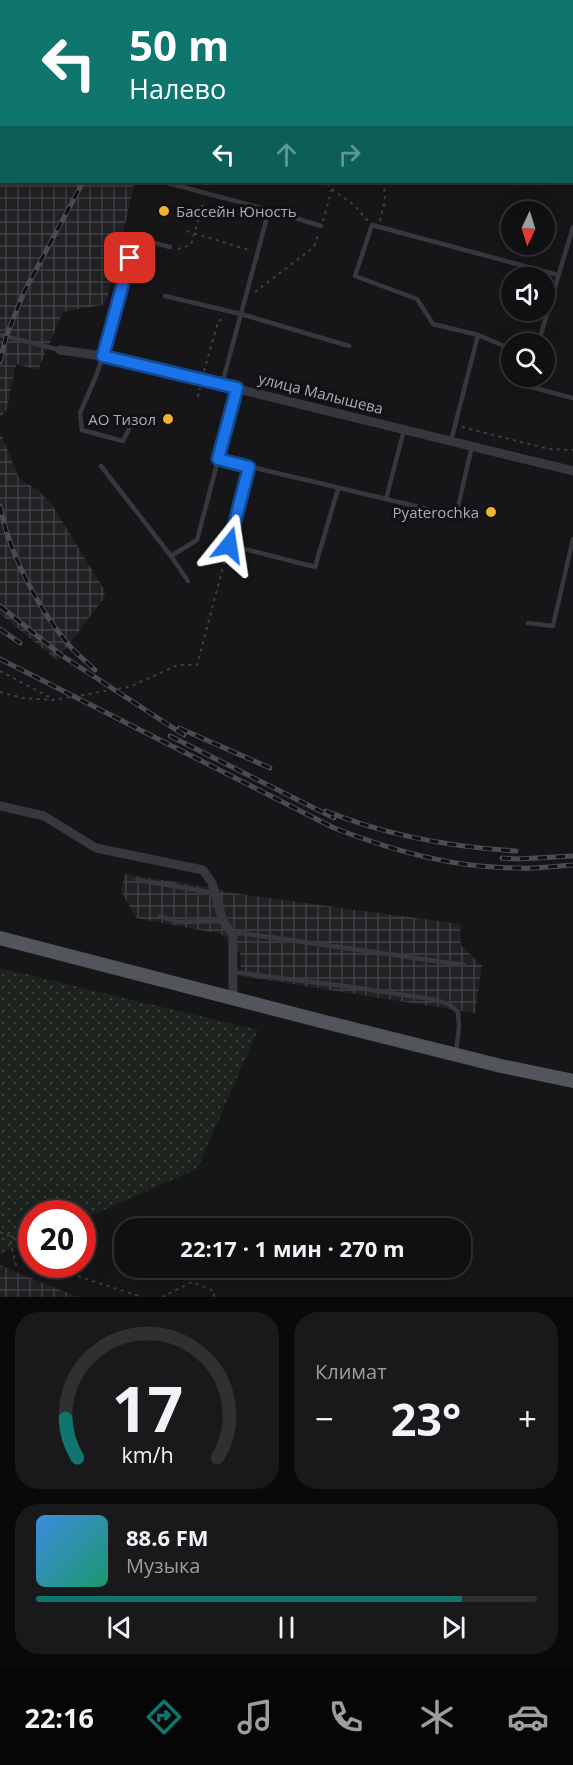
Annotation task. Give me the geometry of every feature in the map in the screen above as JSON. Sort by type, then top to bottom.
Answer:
[{"type":"main road","points":[[0,938],[456,1054],[573,1081]]},
{"type":"street","name":"улица Малышева","points":[[60,350],[103,356],[222,384],[573,471]]},
{"type":"street","points":[[0,806],[44,816],[96,848],[203,870],[212,883],[223,921],[234,935],[233,997]]},
{"type":"lane","points":[[168,183],[321,226]]},
{"type":"lane","points":[[222,384],[269,210]]},
{"type":"lane","points":[[501,345],[478,335],[433,324],[417,299],[355,276],[372,225],[558,275]]},
{"type":"lane","points":[[541,333],[573,227]]},
{"type":"lane","points":[[129,429],[123,441],[82,430],[80,413],[103,356],[136,238],[170,246]]},
{"type":"lane","points":[[165,296],[349,346]]},
{"type":"lane","points":[[0,334],[60,350]]},
{"type":"lane","points":[[451,441],[478,335]]},
{"type":"lane","points":[[530,387],[573,398]]},
{"type":"lane","points":[[171,556],[197,540],[237,388]]},
{"type":"lane","points":[[386,499],[405,430]]},
{"type":"lane","points":[[218,459],[456,516],[472,446]]},
{"type":"lane","points":[[101,466],[188,581]]},
{"type":"lane","points":[[249,467],[229,545],[315,567],[338,489]]},
{"type":"lane","points":[[528,623],[554,626],[573,539]]},
{"type":"lane","points":[[137,880],[215,893]]},
{"type":"lane","points":[[160,916],[178,922],[223,921]]},
{"type":"lane","points":[[234,935],[241,933],[464,965]]},
{"type":"lane","points":[[233,972],[386,992],[436,1000],[450,1005],[458,1012],[456,1054]]},
{"type":"path","points":[[327,183],[355,206],[372,225]]},
{"type":"path","points":[[379,227],[386,201],[384,191],[387,183]]},
{"type":"path","points":[[245,300],[314,247],[332,189]]},
{"type":"path","points":[[170,246],[177,249],[191,245],[206,193]]},
{"type":"path","points":[[194,207],[202,209]]},
{"type":"path","points":[[187,231],[257,252]]},
{"type":"path","points":[[198,397],[218,322],[230,312]]},
{"type":"path","points":[[455,425],[549,449],[573,450]]},
{"type":"path","points":[[0,692],[23,698],[55,700],[129,687],[178,665],[197,665],[229,545]]},
{"type":"path","points":[[0,671],[55,700]]},
{"type":"path","points":[[0,1232],[18,1241]]},
{"type":"path","points":[[9,1236],[18,1269]]},
{"type":"path","points":[[83,1278],[142,1297]]},
{"type":"path","points":[[162,1297],[192,1282],[214,1291],[214,1297]]},
{"type":"shaded area","points":[[0,183],[135,183],[107,300],[102,305],[63,312],[38,370],[16,364],[7,409],[0,418]]},
{"type":"shaded area","points":[[0,432],[19,478],[39,491],[52,505],[105,591],[104,598],[57,660],[0,614]]},
{"type":"shaded area","points":[[125,874],[220,889],[224,892],[460,924],[461,945],[482,966],[475,1013],[241,976],[240,953],[221,934],[136,918],[121,891]]},
{"type":"shaded area","points":[[0,968],[258,1030],[197,1169],[96,1213],[96,1200],[18,1200],[18,1246],[0,1254]]},
{"type":"shaded area","points":[[0,1265],[18,1273],[18,1278],[31,1278],[78,1297],[0,1297]]},
{"type":"railway","points":[[0,362],[6,337],[24,292],[82,183]]},
{"type":"railway","points":[[0,506],[17,561],[35,596],[68,644],[95,670]]},
{"type":"railway","points":[[0,606],[61,655],[184,735]]},
{"type":"railway","points":[[0,629],[20,643]]},
{"type":"railway","points":[[0,659],[334,828],[356,836],[424,857],[470,865],[525,868],[573,865]]},
{"type":"railway","points":[[179,728],[270,768]]},
{"type":"railway","points":[[170,736],[334,818]]},
{"type":"railway","points":[[326,811],[396,834],[468,847],[516,851]]},
{"type":"railway","points":[[502,858],[573,856]]},
{"type":"place","name":"Бассейн Юность","points":[[164,211]]},
{"type":"place","name":"АО Тизол","points":[[168,419]]},
{"type":"place","name":"Pyaterochka","points":[[491,512]]},
{"type":"route","points":[[130,258],[103,356],[237,388],[218,459],[249,467],[229,545]]}]
